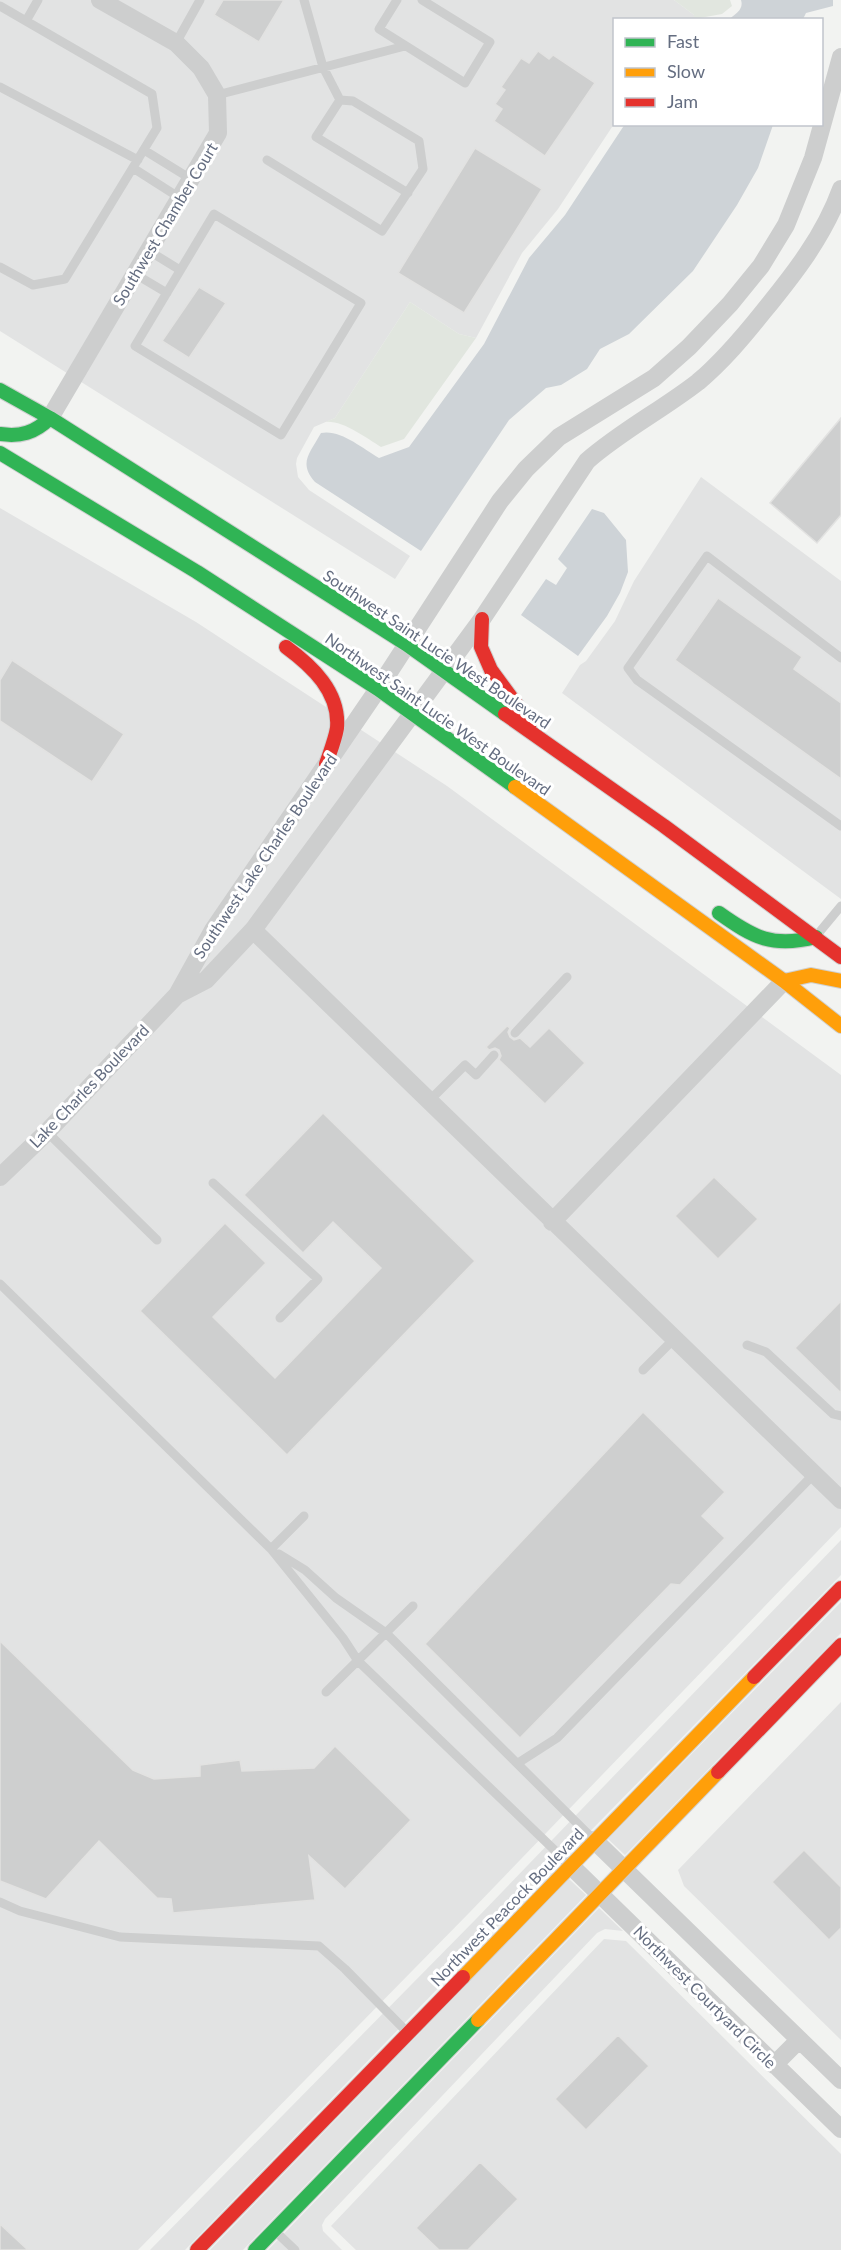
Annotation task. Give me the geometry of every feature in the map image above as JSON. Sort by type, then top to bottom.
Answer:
[{"type":"main road","name":"Southwest Saint Lucie West Boulevard","points":[[0,390],[50,418],[406,644],[841,957]]},
{"type":"main road","points":[[0,434],[17,436],[29,434],[42,428],[50,418]]},
{"type":"main road","name":"Northwest Saint Lucie West Boulevard","points":[[0,453],[168,555],[378,689],[784,981],[841,1026]]},
{"type":"main road","points":[[168,555],[205,593],[233,612]]},
{"type":"main road","points":[[482,619],[482,647],[491,670],[522,710],[539,738]]},
{"type":"main road","points":[[270,636],[307,662],[333,700],[338,724],[326,764]]},
{"type":"main road","points":[[496,774],[526,776]]},
{"type":"main road","points":[[706,904],[740,929],[760,939],[783,944],[816,937]]},
{"type":"main road","points":[[784,981],[811,975],[841,981]]},
{"type":"main road","name":"Northwest Peacock Boulevard","points":[[197,2250],[841,1588]]},
{"type":"main road","points":[[255,2250],[841,1645]]},
{"type":"street","name":"Southwest Chamber Court","points":[[50,418],[218,133],[217,95],[201,68],[176,43],[100,0]]},
{"type":"street","name":"Southwest Lake Charles Boulevard","points":[[823,122],[841,57]]},
{"type":"street","name":"Southwest Lake Charles Boulevard","points":[[177,995],[213,930],[378,689],[500,501],[526,469],[559,437],[654,378],[663,370],[697,339],[761,266],[786,225],[813,158],[822,126]]},
{"type":"street","name":"Southwest Lake Charles Boulevard","points":[[177,995],[206,980],[253,930],[445,671],[587,461],[608,442],[652,415],[699,381],[734,348],[790,279],[815,243],[835,206],[841,189]]},
{"type":"street","points":[[253,930],[841,1500]]},
{"type":"street","points":[[552,1222],[784,981]]},
{"type":"street","name":"Lake Charles Boulevard","points":[[0,1177],[47,1132],[177,995]]},
{"type":"street","name":"Northwest Courtyard Circle","points":[[594,1840],[841,2080]]},
{"type":"street","name":"Northwest Courtyard Circle","points":[[570,1865],[841,2129]]},
{"type":"street","points":[[774,2066],[800,2040]]},
{"type":"lane","points":[[0,267],[33,285],[64,279],[157,128],[152,94],[4,8],[13,0]]},
{"type":"lane","points":[[26,21],[38,0]]},
{"type":"lane","points":[[176,43],[200,0]]},
{"type":"lane","points":[[304,0],[323,67],[340,100]]},
{"type":"lane","points":[[397,0],[379,29],[465,83],[490,42],[422,0]]},
{"type":"lane","points":[[217,95],[405,46]]},
{"type":"lane","points":[[0,87],[135,164],[180,198]]},
{"type":"lane","points":[[267,160],[382,231],[423,169],[419,141],[353,101],[340,100]]},
{"type":"lane","points":[[340,100],[316,137],[408,193]]},
{"type":"lane","points":[[144,150],[191,180]]},
{"type":"lane","points":[[214,214],[361,303],[281,435],[135,346],[167,293],[214,214]]},
{"type":"lane","points":[[149,251],[180,270]]},
{"type":"lane","points":[[135,274],[167,293]]},
{"type":"lane","points":[[841,658],[707,556],[628,668],[637,680],[841,826]]},
{"type":"lane","points":[[816,937],[841,906]]},
{"type":"lane","points":[[515,1033],[567,977]]},
{"type":"lane","points":[[429,1101],[465,1065],[476,1076],[495,1055]]},
{"type":"lane","points":[[47,1132],[157,1240]]},
{"type":"lane","points":[[213,1183],[318,1279],[280,1318]]},
{"type":"lane","points":[[0,1284],[272,1549],[343,1638],[358,1661],[570,1865]]},
{"type":"lane","points":[[643,1370],[674,1339]]},
{"type":"lane","points":[[747,1345],[766,1352],[833,1414],[841,1416]]},
{"type":"lane","points":[[519,1765],[557,1738],[814,1474]]},
{"type":"lane","points":[[272,1549],[304,1516]]},
{"type":"lane","points":[[272,1549],[305,1570],[336,1598],[387,1633],[594,1840]]},
{"type":"lane","points":[[326,1692],[412,1606]]},
{"type":"lane","points":[[0,1902],[20,1911],[120,1937],[319,1946],[408,2033]]},
{"type":"lane","points":[[274,2230],[294,2250]]},
{"type":"shaded area","points":[[0,0],[674,0],[694,15],[694,18],[613,18],[613,126],[558,209],[522,253],[476,338],[459,334],[410,302],[335,418],[314,427],[297,458],[298,477],[309,490],[410,556],[395,579],[0,331]]},
{"type":"shaded area","points":[[674,0],[730,0],[732,6],[722,14],[700,18],[694,18],[694,15]]},
{"type":"shaded area","points":[[741,0],[833,0],[833,6],[806,13],[804,18],[730,18],[737,13],[742,3]]},
{"type":"shaded area","points":[[624,126],[773,126],[758,168],[737,205],[693,271],[629,334],[600,349],[587,369],[561,385],[546,388],[509,420],[421,551],[315,482],[307,469],[307,463],[310,452],[321,433],[343,437],[379,458],[409,447],[484,344],[529,258],[565,215]]},
{"type":"shaded area","points":[[410,302],[459,334],[476,338],[404,439],[381,447],[347,427],[325,422],[335,418]]},
{"type":"shaded area","points":[[701,477],[841,581],[841,899],[562,693],[580,665],[586,661],[615,621],[634,581]]},
{"type":"shaded area","points":[[0,508],[196,622],[447,786],[841,1075],[841,1527],[469,1913],[138,2250],[0,2250]]},
{"type":"shaded area","points":[[592,509],[604,513],[626,540],[628,572],[620,593],[607,616],[578,656],[521,615],[546,579],[556,585],[567,568],[558,559]]},
{"type":"shaded area","points":[[841,1540],[841,1575],[185,2250],[150,2250],[476,1919]]},
{"type":"shaded area","points":[[841,1602],[841,1633],[625,1855],[608,1839]]},
{"type":"shaded area","points":[[841,1702],[841,2040],[684,1886],[678,1870]]},
{"type":"shaded area","points":[[569,1879],[586,1895],[243,2250],[210,2250]]},
{"type":"shaded area","points":[[599,1908],[623,1931],[605,1929],[597,1933],[325,2219],[322,2225],[323,2231],[342,2250],[268,2250]]},
{"type":"shaded area","points":[[604,1939],[626,1941],[841,2154],[841,2250],[356,2250],[331,2226]]},
{"type":"building","points":[[223,0],[284,0],[259,42],[214,15]]},
{"type":"building","points":[[538,51],[549,59],[553,55],[595,83],[545,156],[494,121],[502,109],[495,104],[505,90],[501,87],[521,58],[529,63]]},
{"type":"building","points":[[475,148],[542,189],[464,313],[398,273]]},
{"type":"building","points":[[199,287],[226,303],[189,358],[162,341]]},
{"type":"building","points":[[841,418],[841,515],[817,543],[770,503]]},
{"type":"building","points":[[718,598],[802,657],[794,669],[841,703],[841,779],[675,660]]},
{"type":"building","points":[[12,660],[124,734],[92,782],[0,721],[0,680]]},
{"type":"building","points":[[507,1026],[510,1028],[508,1032],[510,1037],[514,1040],[520,1038],[530,1047],[549,1028],[585,1063],[545,1104],[499,1060],[501,1056],[499,1050],[495,1048],[489,1050],[486,1047]]},
{"type":"building","points":[[323,1113],[475,1261],[287,1455],[140,1311],[225,1223],[266,1263],[213,1317],[275,1378],[381,1268],[333,1222],[303,1253],[244,1195]]},
{"type":"building","points":[[714,1177],[758,1219],[718,1259],[675,1216]]},
{"type":"building","points":[[841,1301],[841,1393],[795,1348]]},
{"type":"building","points":[[643,1412],[725,1492],[702,1516],[725,1538],[680,1585],[671,1584],[520,1738],[425,1644]]},
{"type":"building","points":[[0,1641],[133,1770],[154,1779],[200,1776],[200,1765],[240,1760],[242,1771],[314,1768],[335,1746],[411,1820],[345,1889],[309,1856],[315,1900],[173,1913],[171,1899],[157,1898],[99,1841],[46,1899],[0,1881]]},
{"type":"building","points":[[804,1850],[841,1887],[841,1928],[829,1940],[772,1882]]},
{"type":"building","points":[[618,2035],[649,2066],[586,2130],[555,2099]]},
{"type":"building","points":[[480,2162],[518,2199],[468,2250],[439,2250],[416,2228]]},
{"type":"building","points":[[0,2224],[28,2250],[0,2250]]},
{"type":"traffic: fast","points":[[0,390],[50,418],[406,644],[505,714]]},
{"type":"traffic: fast","points":[[0,434],[27,433],[50,418]]},
{"type":"traffic: fast","points":[[0,453],[197,572],[378,689],[515,787]]},
{"type":"traffic: fast","points":[[719,913],[743,929],[776,941],[816,937]]},
{"type":"traffic: fast","points":[[255,2250],[478,2020]]},
{"type":"traffic: slow","points":[[515,787],[784,981],[841,1026]]},
{"type":"traffic: slow","points":[[784,981],[811,975],[841,981]]},
{"type":"traffic: slow","points":[[463,1977],[754,1677]]},
{"type":"traffic: slow","points":[[478,2020],[718,1772]]},
{"type":"traffic: jam","points":[[482,619],[481,647],[491,670],[530,723]]},
{"type":"traffic: jam","points":[[286,647],[314,671],[334,703],[337,728],[326,764]]},
{"type":"traffic: jam","points":[[505,714],[664,826],[841,957]]},
{"type":"traffic: jam","points":[[754,1677],[841,1588]]},
{"type":"traffic: jam","points":[[718,1772],[841,1645]]},
{"type":"traffic: jam","points":[[197,2250],[463,1977]]}]
